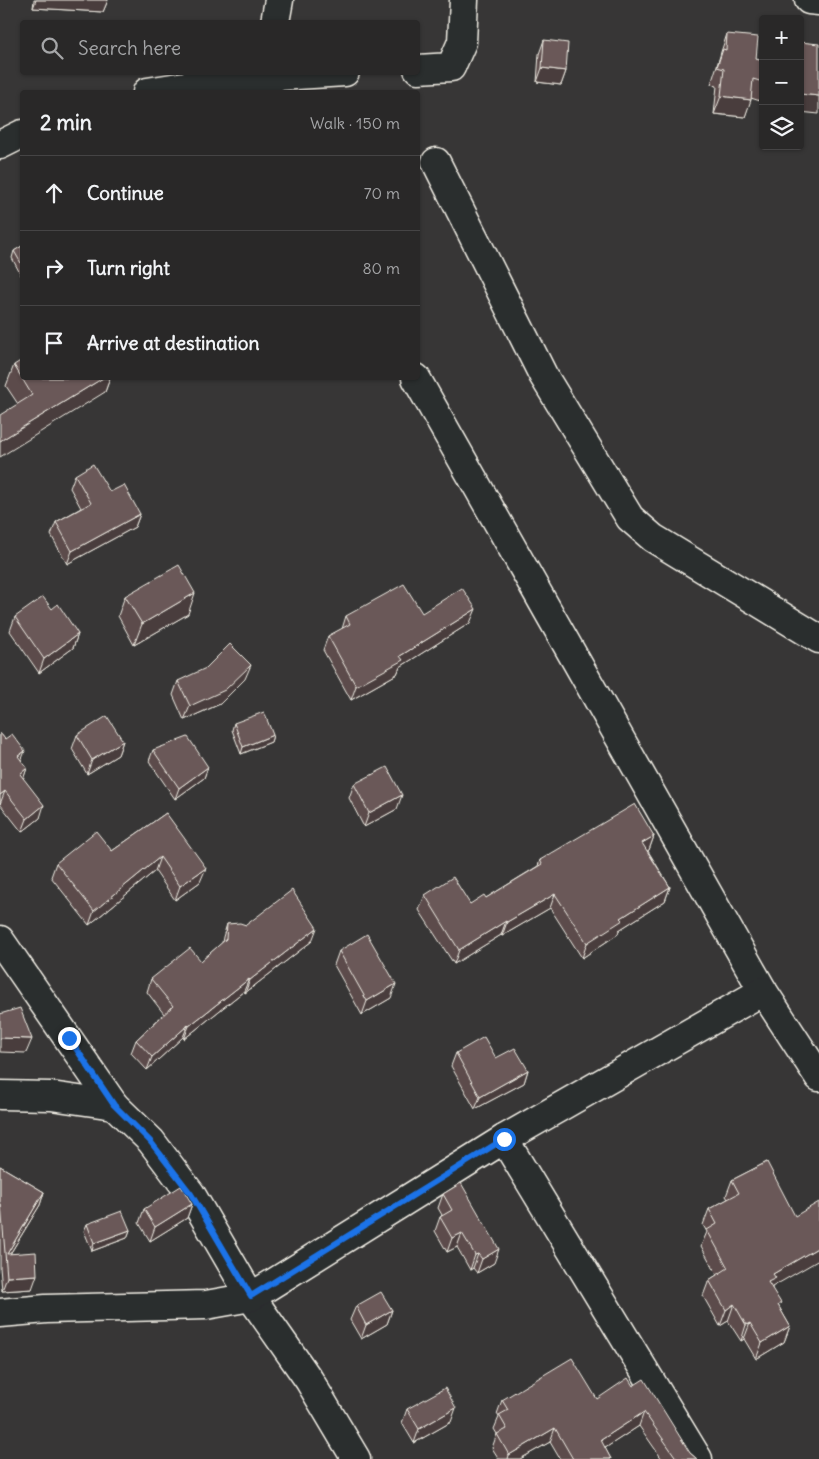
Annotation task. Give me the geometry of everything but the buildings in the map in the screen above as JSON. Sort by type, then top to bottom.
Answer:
[{"type":"street","points":[[275,20],[279,0]]},
{"type":"street","points":[[420,69],[451,67],[462,42],[464,0]]},
{"type":"street","points":[[809,0],[819,0]]},
{"type":"street","points":[[160,90],[229,79],[273,80],[318,75]]},
{"type":"street","points":[[0,145],[20,135]]},
{"type":"street","points":[[436,162],[543,375],[630,518],[653,538],[819,638]]},
{"type":"street","points":[[417,380],[763,991],[819,1077]]},
{"type":"street","points":[[0,940],[114,1105],[150,1141],[191,1194],[251,1296],[309,1380],[356,1459]]},
{"type":"street","points":[[0,1313],[206,1305],[251,1296],[504,1139],[763,991]]},
{"type":"street","points":[[0,1095],[51,1096],[114,1105]]},
{"type":"street","points":[[504,1139],[698,1459]]},
{"type":"route","points":[[69,1038],[114,1105],[150,1141],[191,1194],[251,1296],[504,1139]]}]
